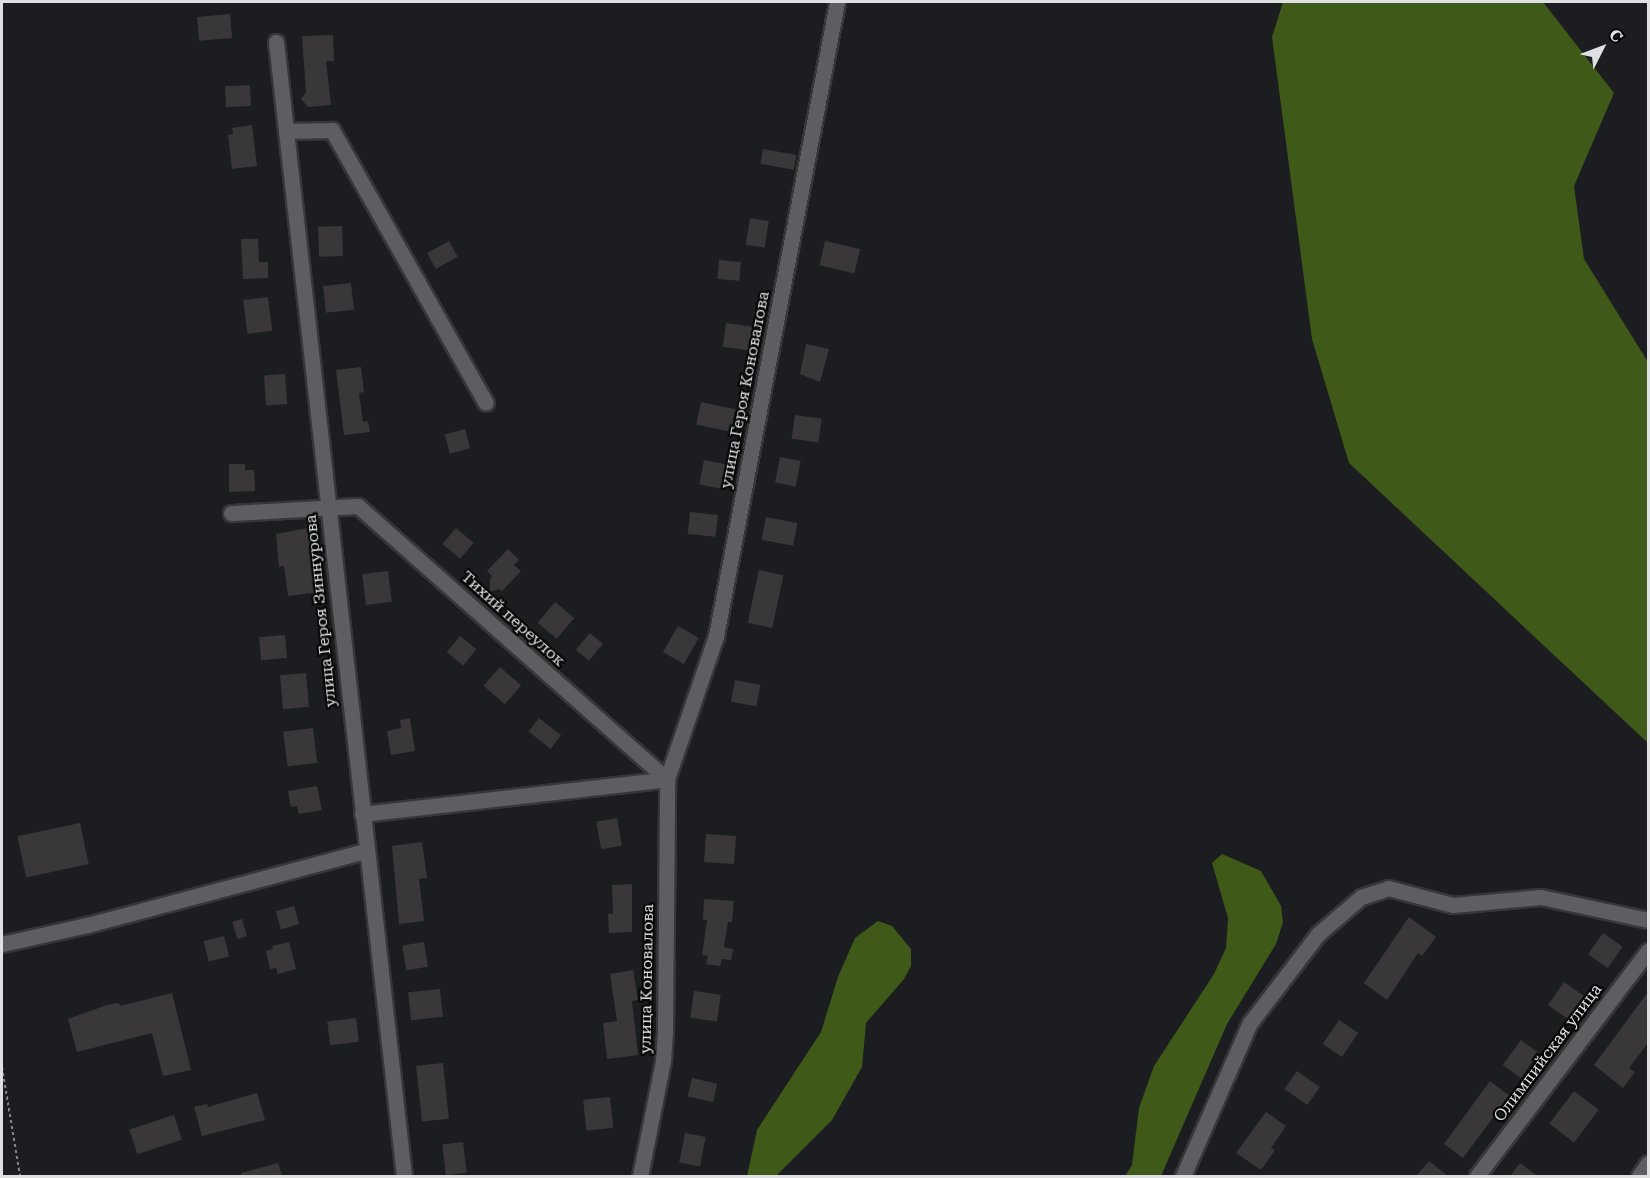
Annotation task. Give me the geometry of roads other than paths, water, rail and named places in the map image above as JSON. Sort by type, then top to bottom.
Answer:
[{"type":"street","name":"улица Героя Коновалова","points":[[667,779],[716,636],[837,2]]},
{"type":"street","name":"улица Героя Зиннурова","points":[[276,42],[404,1176]]},
{"type":"street","points":[[286,132],[332,130],[486,403]]},
{"type":"street","name":"Тихий переулок","points":[[231,513],[358,506],[667,779]]},
{"type":"street","points":[[362,814],[667,779]]},
{"type":"street","name":"улица Коновалова","points":[[640,1176],[663,1062],[665,1033],[667,779]]},
{"type":"street","points":[[2,944],[98,922],[366,850]]},
{"type":"street","points":[[1183,1176],[1250,1023],[1318,934],[1361,897],[1388,888],[1453,905],[1541,897],[1648,920]]},
{"type":"street","name":"Олимпийская улица","points":[[1477,1176],[1648,951]]},
{"type":"street","points":[[1639,1176],[1648,1163]]}]
